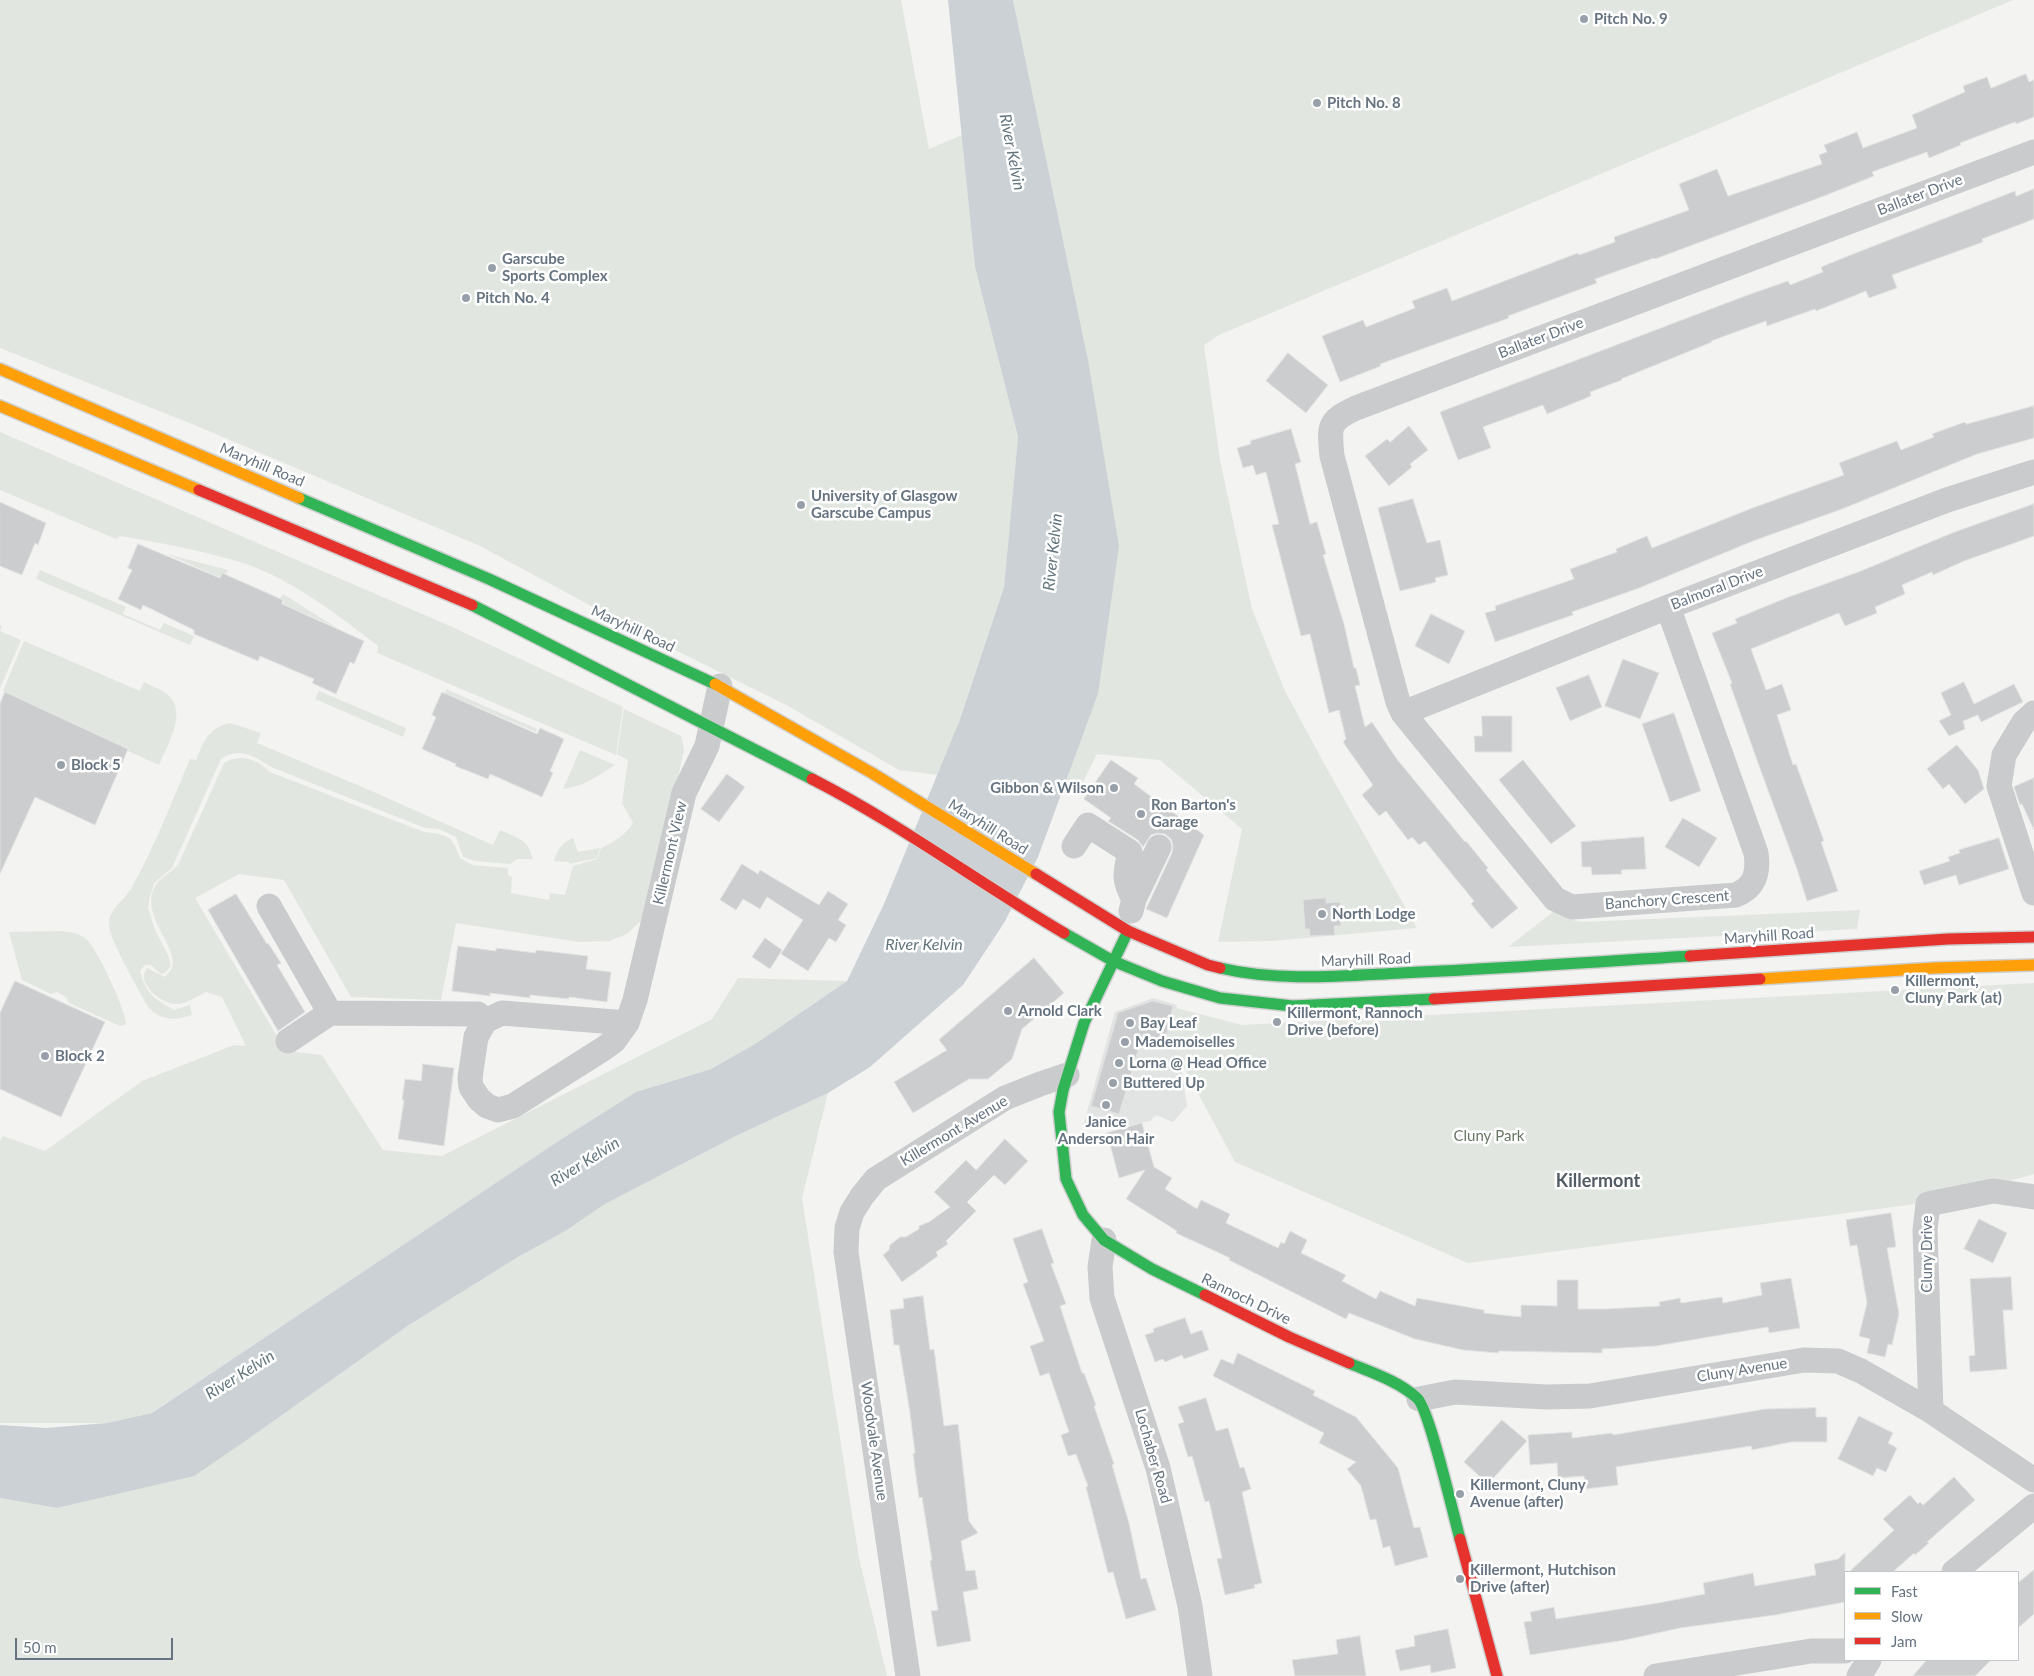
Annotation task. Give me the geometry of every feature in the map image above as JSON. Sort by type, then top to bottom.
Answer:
[{"type":"main road","name":"Maryhill Road","points":[[0,369],[489,579],[720,686],[870,777],[919,802],[1128,931],[1208,965],[1246,974],[1292,978],[1452,971],[1948,940],[2034,937]]},
{"type":"main road","points":[[0,406],[475,606],[711,729],[858,798],[1030,913],[1113,961],[1162,981],[1220,998],[1293,1006],[1471,998],[1934,968],[2034,965]]},
{"type":"main road","name":"Rannoch Drive","points":[[1128,931],[1088,1016],[1067,1075],[1059,1112],[1066,1179],[1083,1215],[1104,1240],[1161,1273],[1289,1337],[1397,1383],[1419,1399]]},
{"type":"main road","points":[[1419,1399],[1430,1427],[1496,1676]]},
{"type":"street","name":"Ballater Drive","points":[[1403,713],[1332,456],[1330,432],[1338,416],[2034,152]]},
{"type":"street","name":"Balmoral Drive","points":[[1403,713],[1668,607],[1947,500],[2034,472]]},
{"type":"street","name":"Banchory Crescent","points":[[1403,713],[1556,899],[1564,904],[1572,907],[1726,896],[1744,892],[1756,877],[1758,865],[1756,853],[1668,607]]},
{"type":"street","name":"Killermont View","points":[[485,1021],[476,1037],[470,1078],[471,1087],[479,1100],[487,1106],[498,1110],[513,1106],[603,1050],[614,1041],[627,1023],[636,1000],[684,793],[707,746],[720,686]]},
{"type":"street","points":[[2034,713],[2024,722],[2004,755],[1999,786],[2034,893]]},
{"type":"street","points":[[1074,846],[1088,825],[1130,852],[1124,875],[1134,899]]},
{"type":"street","points":[[1128,931],[1134,899],[1159,847]]},
{"type":"street","points":[[268,906],[330,1013]]},
{"type":"street","points":[[288,1041],[330,1013],[478,1014],[485,1021],[502,1013],[627,1023]]},
{"type":"street","name":"Killermont Avenue","points":[[855,1207],[876,1179],[1005,1098],[1067,1075]]},
{"type":"street","name":"Cluny Drive","points":[[1931,1411],[1925,1230],[1928,1204],[1993,1191],[2034,1197]]},
{"type":"street","name":"Woodvale Avenue","points":[[855,1207],[847,1228],[846,1252],[908,1676]]},
{"type":"street","name":"Lochaber Road","points":[[1104,1240],[1100,1267],[1102,1298],[1158,1468],[1190,1606],[1200,1676]]},
{"type":"street","name":"Cluny Avenue","points":[[1419,1399],[1455,1392],[1546,1397],[1590,1396],[1804,1360],[1838,1361],[1861,1371],[1931,1411],[2034,1480]]},
{"type":"street","points":[[1955,1571],[2034,1506]]},
{"type":"street","points":[[1656,1676],[1811,1651],[1844,1652]]},
{"type":"street","points":[[1859,1676],[1868,1661]]},
{"type":"shaded area","points":[[1153,998],[1177,1005],[1169,1037],[1180,1060],[1187,1106],[1173,1122],[1156,1115],[1150,1121],[1130,1125],[1083,1126],[1115,1012]]},
{"type":"green space","name":"Garscube Sports Complex","points":[[0,0],[901,0],[929,149],[962,135],[975,267],[1018,438],[1004,587],[959,722],[938,775],[899,770],[788,706],[643,634],[480,546],[192,424],[0,348]]},
{"type":"green space","points":[[1013,0],[2013,0],[1219,335],[1204,345],[1220,460],[1252,609],[1285,691],[1417,928],[1272,941],[1218,942],[1242,829],[1160,760],[1097,754],[1078,792],[1062,790],[1098,694],[1088,360]]},
{"type":"green space","points":[[0,432],[450,626],[623,707],[616,755],[377,653],[378,646],[331,611],[298,589],[264,571],[231,559],[183,548],[120,536],[116,539],[0,490]]},
{"type":"green space","points":[[167,554],[228,570],[226,574],[222,573],[219,577]]},
{"type":"green space","points":[[40,570],[126,607],[123,614],[160,630],[164,623],[194,636],[190,645],[36,579]]},
{"type":"green space","points":[[283,594],[337,628],[283,604],[284,601],[280,598]]},
{"type":"green space","points":[[0,631],[21,640],[0,688]]},
{"type":"green space","points":[[24,641],[140,691],[144,682],[168,695],[175,705],[176,722],[159,765],[128,751],[129,749],[3,691]]},
{"type":"green space","points":[[446,689],[537,729],[536,732],[445,693]]},
{"type":"green space","points":[[319,691],[406,728],[403,737],[315,699]]},
{"type":"green space","points":[[624,709],[681,736],[684,749],[651,911],[627,934],[609,941],[579,942],[456,923],[441,1000],[351,997],[284,880],[239,874],[195,898],[286,1051],[322,1055],[383,1150],[442,1156],[712,1019],[738,978],[847,981],[755,1044],[711,1069],[636,1092],[560,1140],[152,1413],[107,1423],[0,1423],[0,1141],[3,1136],[45,1151],[142,1081],[234,1045],[246,1046],[222,997],[206,992],[184,1003],[172,1004],[150,991],[144,980],[147,968],[165,977],[172,968],[173,960],[155,918],[152,894],[157,883],[178,865],[224,763],[236,758],[248,759],[260,764],[270,772],[424,832],[444,835],[451,840],[460,858],[472,865],[508,868],[508,875],[512,877],[511,893],[549,900],[550,893],[565,895],[573,866],[597,859],[601,848],[619,838],[633,823],[622,803],[628,760],[617,754]]},
{"type":"green space","points":[[230,723],[261,733],[257,743],[493,845],[500,830],[512,835],[525,843],[533,859],[517,859],[510,864],[475,861],[463,857],[456,837],[439,829],[425,828],[271,767],[253,756],[240,753],[227,755],[221,759],[172,868],[154,883],[150,896],[148,908],[155,930],[168,955],[171,966],[166,972],[161,974],[151,965],[145,965],[140,971],[142,979],[148,991],[156,999],[174,1010],[190,1005],[192,1015],[173,1019],[161,1017],[146,1004],[114,942],[109,919],[114,909],[129,891],[148,856],[190,759],[196,760],[204,741],[212,732]]},
{"type":"green space","points":[[580,750],[615,765],[584,783],[563,789]]},
{"type":"green space","points":[[573,838],[578,852],[600,848],[597,858],[569,864],[569,862],[554,861],[560,847]]},
{"type":"green space","points":[[1860,910],[1857,929],[1508,947],[1554,911],[1581,922]]},
{"type":"green space","points":[[60,931],[80,935],[91,944],[122,1007],[126,1024],[120,1026],[69,1003],[66,997],[57,992],[51,994],[22,980],[9,932]]},
{"type":"green space","name":"Cluny Park","points":[[2034,983],[2034,1174],[1931,1202],[1468,1263],[1235,1162],[1169,1037],[1176,1008],[1242,1025]]},
{"type":"green space","points":[[828,1093],[802,1198],[859,1558],[887,1676],[0,1676],[0,1498],[57,1508],[103,1497],[251,1437],[409,1325],[518,1257],[567,1230],[605,1204],[738,1135]]},
{"type":"water","name":"River Kelvin","points":[[948,0],[1013,0],[1088,360],[1119,546],[1098,694],[1038,857],[1004,923],[963,985],[870,1067],[828,1093],[738,1135],[605,1204],[567,1230],[518,1257],[409,1325],[194,1476],[57,1508],[0,1498],[0,1425],[46,1428],[107,1423],[152,1413],[560,1140],[636,1092],[711,1069],[755,1044],[847,981],[884,904],[959,722],[1004,587],[1018,437],[975,267]]},
{"type":"building","points":[[2026,74],[2029,82],[2034,80],[2034,117],[2016,124],[2015,122],[1960,143],[1961,145],[1929,158],[1927,152],[1872,172],[1874,176],[1824,196],[1655,259],[1595,279],[1597,283],[1508,316],[1509,318],[1380,364],[1381,366],[1340,382],[1322,336],[1363,320],[1366,327],[1415,308],[1412,301],[1447,288],[1452,301],[1578,253],[1579,255],[1615,242],[1614,237],[1689,210],[1679,184],[1717,169],[1728,196],[1822,164],[1819,155],[1827,152],[1824,145],[1857,132],[1863,148],[1917,128],[1912,115],[1965,92],[1963,86],[1987,77],[1991,88]]},
{"type":"building","points":[[2034,189],[2034,219],[1982,239],[1983,242],[1892,275],[1897,288],[1869,298],[1866,291],[1816,311],[1815,309],[1767,326],[1766,321],[1711,341],[1590,392],[1591,396],[1547,414],[1543,405],[1483,427],[1491,448],[1458,460],[1440,412],[1745,296],[1788,281],[1790,285],[1823,272],[1821,267],[2015,191],[2016,196]]},
{"type":"building","points":[[1288,353],[1328,385],[1306,413],[1266,381]]},
{"type":"building","points":[[2034,406],[2034,438],[1977,454],[1842,509],[1753,541],[1639,588],[1572,612],[1573,615],[1495,642],[1485,613],[1496,610],[1495,606],[1574,579],[1570,569],[1617,552],[1616,549],[1647,536],[1652,548],[1755,507],[1844,475],[1839,463],[1897,441],[1901,450],[1934,437],[1932,434],[1965,422],[1966,424]]},
{"type":"building","points":[[1409,426],[1428,450],[1410,464],[1412,467],[1389,486],[1365,456],[1387,439],[1390,442]]},
{"type":"building","points":[[1291,429],[1301,462],[1295,464],[1310,524],[1317,522],[1326,554],[1323,555],[1344,624],[1354,668],[1356,668],[1360,685],[1355,686],[1365,727],[1372,722],[1396,758],[1488,868],[1486,870],[1518,908],[1492,929],[1471,904],[1474,901],[1425,841],[1419,845],[1412,837],[1408,840],[1386,811],[1379,816],[1362,795],[1373,785],[1343,742],[1346,739],[1339,710],[1329,713],[1310,634],[1301,636],[1272,525],[1279,524],[1266,472],[1256,475],[1253,465],[1243,468],[1237,448],[1251,444],[1250,441]]},
{"type":"building","points":[[1413,499],[1427,543],[1440,540],[1448,575],[1435,578],[1436,582],[1400,591],[1378,508]]},
{"type":"building","points":[[0,502],[46,523],[38,545],[35,543],[22,575],[0,566]]},
{"type":"building","points":[[2034,504],[2034,536],[1964,561],[1933,575],[1932,572],[1902,585],[1905,594],[1875,607],[1877,613],[1845,626],[1839,613],[1751,649],[1766,690],[1782,684],[1791,710],[1777,715],[1793,765],[1796,764],[1824,841],[1821,842],[1838,891],[1807,901],[1730,684],[1732,683],[1712,633],[1737,623],[1735,619],[1786,598],[1861,571],[1952,533]]},
{"type":"building","points":[[138,544],[220,578],[222,573],[283,600],[282,604],[364,641],[354,664],[350,662],[336,694],[312,683],[314,679],[260,656],[258,661],[194,634],[194,630],[143,605],[141,610],[118,599],[132,570],[128,568]]},
{"type":"building","points":[[1431,614],[1465,631],[1449,664],[1415,646]]},
{"type":"building","points":[[1623,659],[1659,673],[1640,719],[1605,706]]},
{"type":"building","points":[[1589,675],[1602,707],[1570,721],[1556,688]]},
{"type":"building","points":[[1964,682],[1974,704],[2014,684],[2023,702],[1981,722],[1978,715],[1963,721],[1965,729],[1949,736],[1939,721],[1951,715],[1941,693]]},
{"type":"building","name":"Block 5","points":[[5,692],[128,749],[95,825],[35,797],[0,874],[0,704]]},
{"type":"building","points":[[442,692],[537,734],[540,728],[564,739],[550,771],[553,773],[542,797],[490,774],[488,779],[455,766],[456,764],[422,749],[436,717],[432,715]]},
{"type":"building","points":[[1674,713],[1701,791],[1670,802],[1642,724]]},
{"type":"building","points":[[1482,716],[1512,716],[1512,752],[1475,752],[1474,736],[1482,736]]},
{"type":"building","points":[[1957,745],[1978,770],[1984,789],[1965,804],[1949,784],[1943,789],[1927,769]]},
{"type":"building","points":[[1111,760],[1138,778],[1134,784],[1204,835],[1167,918],[1146,909],[1172,853],[1173,845],[1171,839],[1165,834],[1157,833],[1151,835],[1143,847],[1138,840],[1108,821],[1111,818],[1084,799]]},
{"type":"building","points":[[1523,760],[1576,826],[1551,844],[1499,780]]},
{"type":"building","points":[[727,774],[745,787],[719,822],[701,809]]},
{"type":"building","points":[[2034,778],[2034,830],[2022,804],[2020,805],[2014,787]]},
{"type":"building","points":[[1683,818],[1717,838],[1699,867],[1665,847]]},
{"type":"building","points":[[1644,837],[1646,869],[1621,870],[1622,874],[1592,875],[1591,867],[1582,867],[1581,842]]},
{"type":"building","points":[[1999,838],[2009,869],[1959,885],[1956,875],[1924,885],[1919,871],[1950,861],[1948,857],[1960,853],[1959,850]]},
{"type":"building","points":[[742,864],[758,874],[760,870],[819,905],[828,891],[848,904],[838,920],[846,925],[836,942],[829,938],[808,971],[781,954],[803,920],[767,897],[760,909],[743,899],[736,910],[720,900]]},
{"type":"building","points":[[236,894],[281,963],[277,965],[305,1012],[278,1031],[208,910]]},
{"type":"building","name":"North Lodge","points":[[1326,898],[1326,903],[1340,902],[1341,926],[1334,926],[1335,935],[1310,936],[1309,929],[1305,929],[1303,900]]},
{"type":"building","points":[[765,938],[782,950],[770,969],[752,957]]},
{"type":"building","points":[[458,946],[496,951],[496,948],[536,953],[536,950],[588,956],[586,969],[611,972],[607,1002],[569,997],[569,999],[530,995],[530,998],[490,993],[490,996],[452,991]]},
{"type":"building","name":"Arnold Clark","points":[[1034,958],[1064,993],[1022,1029],[1012,1059],[988,1079],[969,1079],[913,1113],[894,1082],[947,1050],[939,1040]]},
{"type":"building","name":"Block 2","points":[[15,981],[105,1022],[61,1117],[0,1089],[0,1013]]},
{"type":"building","points":[[1153,1001],[1173,1006],[1165,1041],[1143,1034],[1119,1114],[1091,1106],[1118,1013]]},
{"type":"building","points":[[423,1064],[454,1068],[444,1146],[398,1139],[405,1079],[421,1081]]},
{"type":"building","points":[[1142,1123],[1154,1167],[1172,1178],[1165,1189],[1197,1209],[1201,1200],[1230,1214],[1226,1223],[1278,1248],[1281,1242],[1284,1244],[1290,1231],[1307,1240],[1301,1253],[1346,1275],[1342,1281],[1376,1299],[1380,1291],[1415,1306],[1417,1298],[1484,1310],[1484,1313],[1521,1317],[1521,1305],[1557,1306],[1557,1280],[1578,1280],[1578,1309],[1606,1309],[1660,1306],[1659,1302],[1680,1298],[1681,1303],[1722,1297],[1723,1303],[1762,1295],[1760,1283],[1791,1278],[1800,1328],[1769,1333],[1768,1327],[1656,1346],[1602,1349],[1602,1353],[1499,1351],[1498,1353],[1463,1350],[1415,1339],[1349,1313],[1346,1319],[1229,1260],[1230,1258],[1176,1233],[1177,1231],[1126,1199],[1145,1170],[1119,1178],[1107,1133]]},
{"type":"building","points":[[1005,1139],[1028,1161],[1005,1185],[994,1175],[967,1202],[976,1211],[946,1241],[948,1244],[936,1252],[938,1256],[902,1282],[883,1255],[889,1250],[890,1245],[900,1237],[906,1237],[919,1229],[919,1226],[929,1222],[950,1207],[934,1192],[966,1160],[976,1170]]},
{"type":"building","points":[[1891,1213],[1896,1247],[1887,1248],[1899,1314],[1892,1345],[1888,1344],[1885,1357],[1867,1353],[1870,1339],[1859,1336],[1867,1303],[1857,1245],[1850,1246],[1846,1220]]},
{"type":"building","points":[[1979,1219],[2007,1233],[1993,1263],[1964,1249]]},
{"type":"building","points":[[1042,1229],[1054,1263],[1051,1264],[1066,1304],[1060,1306],[1082,1373],[1084,1373],[1096,1405],[1094,1406],[1114,1464],[1112,1465],[1129,1523],[1141,1579],[1146,1578],[1156,1610],[1126,1619],[1113,1572],[1108,1573],[1086,1487],[1088,1486],[1076,1454],[1068,1456],[1061,1435],[1069,1432],[1049,1373],[1040,1376],[1030,1346],[1044,1341],[1023,1284],[1028,1282],[1013,1239]]},
{"type":"building","points":[[2011,1277],[2013,1310],[2003,1310],[2007,1369],[1970,1372],[1969,1356],[1975,1355],[1970,1279]]},
{"type":"building","points":[[923,1296],[930,1350],[934,1349],[944,1426],[958,1424],[969,1521],[978,1533],[961,1541],[966,1571],[975,1570],[978,1589],[963,1592],[971,1641],[937,1647],[931,1611],[938,1610],[930,1561],[932,1560],[922,1497],[919,1498],[910,1413],[899,1345],[894,1345],[890,1310],[904,1308],[903,1299]]},
{"type":"building","points":[[1185,1318],[1191,1334],[1202,1330],[1209,1350],[1184,1359],[1182,1355],[1165,1362],[1163,1359],[1155,1362],[1145,1335],[1154,1332],[1153,1329]]},
{"type":"building","points":[[1238,1353],[1315,1391],[1313,1395],[1356,1417],[1398,1468],[1414,1528],[1420,1527],[1428,1557],[1395,1566],[1390,1546],[1383,1548],[1376,1519],[1370,1520],[1361,1486],[1347,1469],[1356,1462],[1319,1443],[1324,1433],[1213,1376],[1221,1359],[1233,1364]]},
{"type":"building","points":[[1206,1398],[1216,1431],[1228,1428],[1240,1468],[1244,1467],[1251,1489],[1242,1492],[1262,1583],[1254,1585],[1255,1588],[1225,1595],[1217,1559],[1222,1558],[1209,1501],[1205,1502],[1192,1456],[1188,1457],[1178,1424],[1184,1422],[1178,1407]]},
{"type":"building","points":[[1816,1408],[1816,1417],[1827,1417],[1827,1442],[1791,1442],[1752,1450],[1751,1446],[1616,1467],[1618,1485],[1586,1489],[1584,1476],[1558,1478],[1557,1463],[1530,1465],[1528,1435],[1572,1432],[1572,1438],[1612,1433],[1613,1435],[1765,1409]]},
{"type":"building","points":[[1859,1416],[1893,1433],[1888,1443],[1897,1448],[1886,1472],[1877,1468],[1873,1476],[1838,1459]]},
{"type":"building","points":[[1502,1420],[1527,1441],[1488,1484],[1464,1462]]},
{"type":"building","points":[[1954,1477],[1975,1500],[1927,1542],[1929,1543],[1915,1555],[1914,1553],[1894,1571],[1850,1571],[1894,1530],[1883,1519],[1910,1495],[1918,1504],[1920,1502],[1923,1505]]},
{"type":"building","points":[[1845,1553],[1844,1602],[1775,1615],[1680,1628],[1625,1640],[1530,1655],[1524,1622],[1532,1621],[1530,1612],[1554,1607],[1556,1619],[1658,1603],[1705,1594],[1703,1583],[1753,1573],[1755,1586],[1816,1575],[1814,1564],[1838,1559]]},
{"type":"building","points":[[2034,1570],[2034,1614],[2019,1627],[2019,1582]]},
{"type":"building","points":[[1448,1629],[1456,1668],[1431,1673],[1430,1665],[1400,1671],[1395,1650],[1415,1646],[1414,1636]]},
{"type":"building","points":[[1360,1636],[1366,1676],[1295,1676],[1292,1660],[1338,1654],[1336,1640]]},
{"type":"building","points":[[1926,1661],[1990,1661],[1975,1676],[1913,1676]]},
{"type":"traffic: fast","points":[[299,498],[489,579],[715,684]]},
{"type":"traffic: fast","points":[[472,605],[812,779]]},
{"type":"traffic: fast","points":[[1128,931],[1084,1023],[1063,1090],[1059,1112],[1066,1179],[1083,1215],[1104,1240],[1152,1269],[1205,1295]]},
{"type":"traffic: fast","points":[[1064,933],[1113,961],[1162,981],[1220,998],[1293,1006],[1434,999]]},
{"type":"traffic: fast","points":[[1220,968],[1265,975],[1310,977],[1690,956]]},
{"type":"traffic: fast","points":[[1349,1363],[1393,1382],[1417,1398],[1428,1421],[1460,1539]]},
{"type":"traffic: slow","points":[[0,369],[299,498]]},
{"type":"traffic: slow","points":[[0,406],[199,490]]},
{"type":"traffic: slow","points":[[715,684],[872,773],[1036,874]]},
{"type":"traffic: slow","points":[[1760,979],[1934,968],[2034,965]]},
{"type":"traffic: jam","points":[[199,490],[472,605]]},
{"type":"traffic: jam","points":[[812,779],[877,815],[1064,933]]},
{"type":"traffic: jam","points":[[1036,874],[1128,931],[1208,965],[1220,968]]},
{"type":"traffic: jam","points":[[1690,956],[1948,939],[2034,937]]},
{"type":"traffic: jam","points":[[1434,999],[1760,979]]},
{"type":"traffic: jam","points":[[1205,1295],[1289,1337],[1349,1363]]},
{"type":"traffic: jam","points":[[1460,1539],[1497,1676]]},
{"type":"place","name":"Pitch No. 9","points":[[1584,19]]},
{"type":"place","name":"Pitch No. 8","points":[[1317,103]]},
{"type":"place","name":"Garscube Sports Complex","points":[[492,268]]},
{"type":"place","name":"Pitch No. 4","points":[[466,298]]},
{"type":"place","name":"University of Glasgow Garscube Campus","points":[[801,505]]},
{"type":"place","name":"Block 5","points":[[61,765]]},
{"type":"place","name":"Gibbon & Wilson","points":[[1114,788]]},
{"type":"place","name":"Ron Barton's Garage","points":[[1141,814]]},
{"type":"place","name":"North Lodge","points":[[1322,914]]},
{"type":"place","name":"Killermont, Cluny Park (at)","points":[[1895,990]]},
{"type":"place","name":"Arnold Clark","points":[[1008,1011]]},
{"type":"place","name":"Killermont, Rannoch Drive (before)","points":[[1277,1022]]},
{"type":"place","name":"Bay Leaf","points":[[1130,1023]]},
{"type":"place","name":"Mademoiselles","points":[[1125,1042]]},
{"type":"place","name":"Block 2","points":[[45,1056]]},
{"type":"place","name":"Lorna @ Head Office","points":[[1119,1063]]},
{"type":"place","name":"Buttered Up","points":[[1113,1083]]},
{"type":"place","name":"Janice Anderson Hair","points":[[1106,1105]]},
{"type":"place","name":"Killermont, Cluny Avenue (after)","points":[[1460,1494]]},
{"type":"place","name":"Killermont, Hutchison Drive (after)","points":[[1460,1579]]},
{"type":"district","name":"Killermont","points":[[1598,1181]]}]
